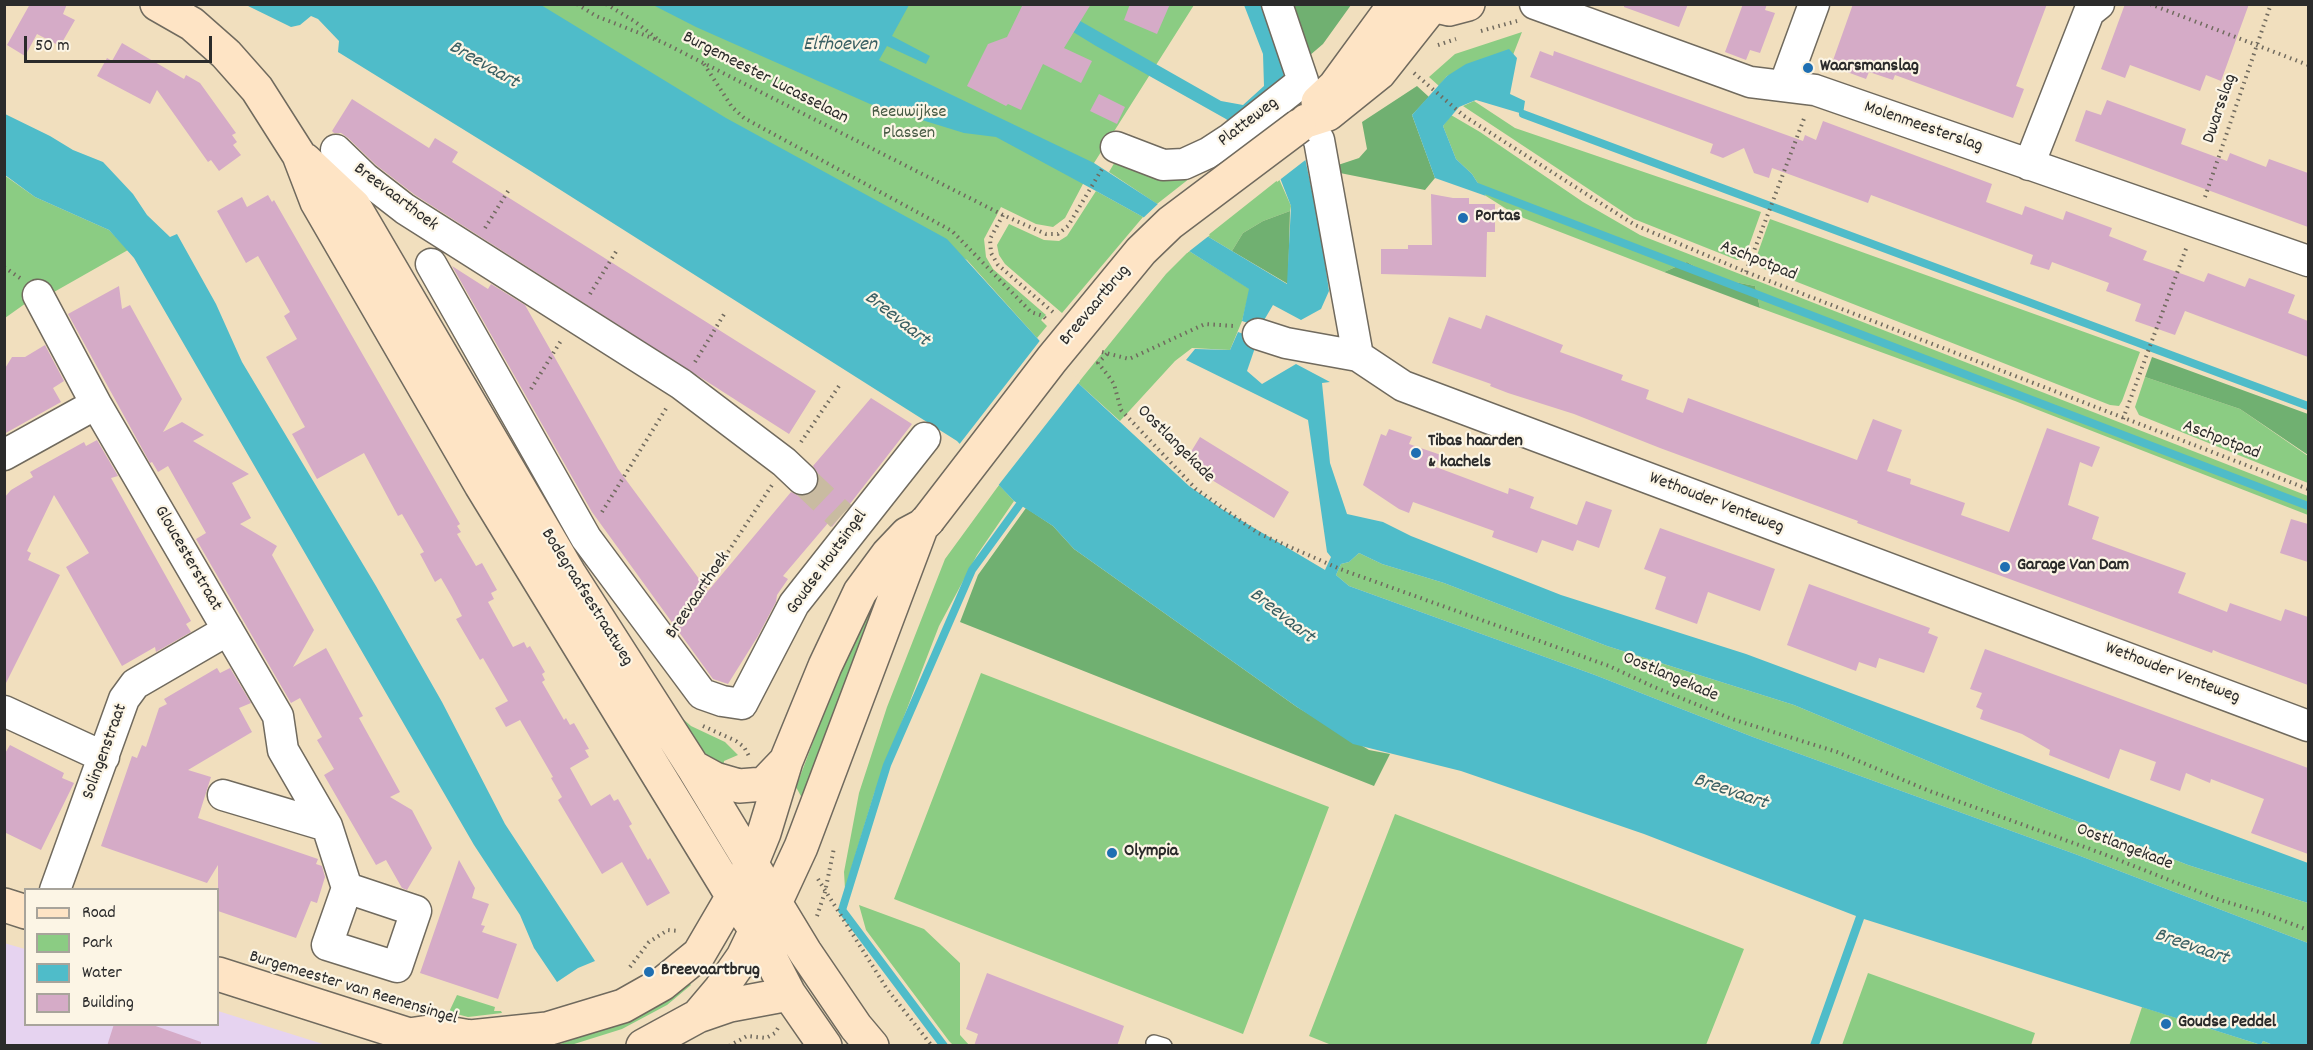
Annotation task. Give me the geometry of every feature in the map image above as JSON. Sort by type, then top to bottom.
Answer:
[{"type":"main road","name":"Bodegraafsestraatweg","points":[[158,4],[192,24],[226,54],[257,89],[299,155],[317,202],[384,289],[693,767],[805,952],[856,1027],[872,1046]]},
{"type":"main road","points":[[1303,123],[1335,86],[1395,4]]},
{"type":"main road","points":[[1303,123],[1328,114],[1378,73],[1430,5],[1449,9],[1468,4]]},
{"type":"main road","name":"Breevaartbrug","points":[[925,523],[1052,359],[1141,251],[1170,223],[1303,123]]},
{"type":"main road","name":"Bodegraafsestraatweg","points":[[384,289],[506,526],[592,670],[706,850],[733,897],[756,930],[789,994],[825,1046]]},
{"type":"main road","points":[[751,865],[786,761],[825,666],[860,592],[888,554],[907,534],[925,523]]},
{"type":"main road","points":[[698,1016],[743,957],[756,930],[776,901],[801,847],[925,523]]},
{"type":"main road","points":[[693,767],[715,779],[739,786],[756,785],[764,784],[786,761]]},
{"type":"main road","name":"Burgemeester van Reenensingel","points":[[219,974],[417,1040],[436,1031],[470,1037],[547,1029],[623,1006],[662,984],[699,954],[751,865]]},
{"type":"main road","points":[[4,905],[24,911]]},
{"type":"main road","points":[[643,1046],[698,1016],[730,1005],[789,994]]},
{"type":"street","name":"Platteweg","points":[[1111,155],[1163,165],[1184,164],[1208,153],[1231,138],[1303,81],[1277,4]]},
{"type":"street","name":"Molenmeesterslag","points":[[1535,4],[1750,82],[1815,90],[2308,261]]},
{"type":"street","points":[[1784,86],[1814,4]]},
{"type":"street","points":[[2029,165],[2089,12],[2099,4]]},
{"type":"street","points":[[1249,330],[1286,343],[1358,356],[1319,140],[1303,123]]},
{"type":"street","name":"Breevaarthoek","points":[[336,150],[365,178],[405,210],[681,384],[794,471]]},
{"type":"street","name":"Breevaarthoek","points":[[384,289],[463,248]]},
{"type":"street","name":"Breevaarthoek","points":[[431,264],[586,538],[666,646]]},
{"type":"street","name":"Gloucesterstraat","points":[[38,294],[96,404],[278,716],[283,750],[327,826],[347,888]]},
{"type":"street","name":"Wethouder Venteweg","points":[[1358,356],[1403,386],[2308,726]]},
{"type":"street","points":[[4,455],[96,404]]},
{"type":"street","name":"Goudse Houtsingel","points":[[666,646],[702,694],[722,701],[742,704],[794,604],[847,522],[925,438]]},
{"type":"street","name":"Solingenstraat","points":[[56,888],[124,699],[135,684],[228,630]]},
{"type":"street","points":[[4,711],[104,758]]},
{"type":"street","points":[[223,795],[327,826]]},
{"type":"path","name":"Burgemeester Lucasselaan","points":[[577,4],[596,16],[662,42],[1003,215]]},
{"type":"path","points":[[606,4],[662,42]]},
{"type":"path","points":[[2150,4],[2308,65]]},
{"type":"path","name":"Dwarsslag","points":[[2197,221],[2271,4]]},
{"type":"path","points":[[703,64],[732,107],[744,118],[952,231],[1031,312],[1043,316]]},
{"type":"path","name":"Aschpotpad","points":[[1413,72],[1464,116],[1635,225],[1746,272],[2308,489]]},
{"type":"path","points":[[1746,272],[1815,90]]},
{"type":"path","points":[[1055,314],[998,265],[991,253],[990,239],[1003,215],[1046,234],[1058,234],[1068,226],[1111,155]]},
{"type":"path","points":[[463,248],[510,188]]},
{"type":"path","points":[[2123,419],[2197,221]]},
{"type":"path","points":[[586,538],[726,311]]},
{"type":"path","name":"Oostlangekade","points":[[1249,330],[1205,324],[1129,359],[1105,353],[1098,363],[1114,384],[1121,410],[1196,489],[1258,533],[1340,569],[1501,629],[1609,666],[1654,687],[1732,718],[1836,752],[1927,790],[2101,853],[2217,899],[2308,930]]},
{"type":"path","name":"Breevaarthoek","points":[[666,646],[794,471],[841,383]]},
{"type":"path","points":[[801,847],[825,892],[886,989],[932,1046]]},
{"type":"path","points":[[624,975],[649,942],[668,930],[681,931],[689,938],[699,954]]},
{"type":"path","points":[[730,1005],[747,1036]]},
{"type":"shaded area","points":[[4,943],[24,949],[24,1026],[219,1026],[219,1011],[326,1045],[5,1045]]},
{"type":"green space","name":"Reeuwijkse Plassen","points":[[497,5],[1194,5],[1094,163],[1065,218],[1053,227],[1036,224],[1001,207],[984,239],[986,257],[993,269],[1046,315],[1041,320],[1047,326],[1037,338],[967,260]]},
{"type":"green space","points":[[1286,5],[1351,5],[1323,44],[1309,56]]},
{"type":"green space","points":[[1522,32],[1513,55],[1447,76],[1439,86],[1429,77],[1455,54]]},
{"type":"green space","points":[[1417,86],[1429,97],[1412,115],[1435,178],[1425,190],[1340,173],[1338,165],[1359,158],[1367,149],[1362,122]]},
{"type":"green space","points":[[1474,101],[1515,128],[1761,212],[1746,254],[1741,260],[1737,260],[1634,219],[1463,106]]},
{"type":"green space","points":[[1451,115],[1583,202],[1640,235],[2308,496],[2308,515],[2015,401],[1760,308],[1755,286],[1714,278],[1687,262],[1664,272],[1516,215],[1486,196],[1472,174],[1456,159],[1443,126]]},
{"type":"green space","points":[[1116,160],[1199,171],[1157,204],[1109,172]]},
{"type":"green space","points":[[4,175],[35,197],[109,230],[128,250],[54,292],[50,286],[5,318]]},
{"type":"green space","points":[[1279,179],[1291,206],[1290,211],[1263,221],[1243,233],[1232,251],[1207,236]]},
{"type":"green space","points":[[1096,191],[1143,217],[1062,313],[1005,264],[999,255],[997,245],[1009,224],[1044,240],[1059,241],[1067,236]]},
{"type":"green space","points":[[1290,211],[1288,284],[1232,251],[1243,233],[1263,221]]},
{"type":"green space","points":[[1770,219],[2140,352],[2122,401],[2119,406],[2110,405],[1759,267],[1756,264],[1756,258]]},
{"type":"green space","points":[[1189,251],[1250,289],[1242,321],[1230,350],[1192,348],[1175,361],[1120,421],[1078,383],[1166,274]]},
{"type":"green space","points":[[1687,262],[1714,278],[1755,286],[1760,308],[1664,272]]},
{"type":"green space","points":[[2152,357],[2308,414],[2308,455],[2240,409],[2145,377]]},
{"type":"green space","points":[[2145,377],[2240,409],[2308,456],[2308,483],[2139,415],[2135,407]]},
{"type":"green space","points":[[999,485],[1014,501],[977,555],[939,626],[874,794],[845,889],[844,872],[859,793],[887,707],[945,559]]},
{"type":"green space","points":[[1026,508],[1053,526],[1074,549],[1297,707],[1369,750],[1390,754],[1374,786],[960,622],[978,575]]},
{"type":"green space","points":[[911,537],[802,798],[796,787],[852,639]]},
{"type":"green space","points":[[1359,553],[1382,564],[1444,583],[1607,646],[1794,705],[1990,787],[2188,865],[2308,903],[2308,943],[2075,854],[1753,737],[1595,675],[1349,586],[1336,575],[1341,564],[1349,562]]},
{"type":"green space","name":"Olympia","points":[[981,673],[1329,807],[1243,1034],[894,899]]},
{"type":"green space","points":[[673,710],[691,726],[725,742],[738,755],[724,761],[723,770],[711,767]]},
{"type":"green space","points":[[1395,814],[1744,949],[1706,1045],[1334,1046],[1309,1036]]},
{"type":"green space","points":[[859,905],[924,929],[960,963],[960,1035],[969,1045],[953,1045],[949,1041],[866,930]]},
{"type":"green space","points":[[1868,973],[2035,1033],[2031,1045],[1842,1045]]},
{"type":"green space","points":[[686,979],[691,985],[667,1005],[622,1029],[571,1045],[555,1046],[603,1028]]},
{"type":"green space","points":[[457,995],[495,1007],[494,1011],[502,1013],[468,1017],[449,1012]]},
{"type":"green space","name":"Goudse Peddel","points":[[2142,1007],[2261,1045],[2263,1041],[2273,1045],[2129,1046]]},
{"type":"water","name":"Breevaart","points":[[246,5],[541,5],[726,118],[947,239],[1078,383],[1189,486],[1222,509],[1325,570],[1331,557],[1327,552],[1308,420],[1186,360],[1195,349],[1230,350],[1238,332],[1258,339],[1247,371],[1262,384],[1296,364],[1330,382],[1322,383],[1330,463],[1347,514],[1383,522],[1411,536],[1561,595],[1746,654],[2308,863],[2308,903],[2188,865],[1990,787],[1794,705],[1607,646],[1444,583],[1382,564],[1359,553],[1349,562],[1341,564],[1336,575],[1349,586],[1595,675],[1753,737],[2075,854],[2308,943],[2308,1045],[2273,1045],[2263,1041],[2261,1045],[1864,919],[1819,1045],[1810,1045],[1856,916],[1644,834],[1461,771],[1353,744],[1074,549],[1053,526],[1014,501],[957,441],[338,52],[339,41],[318,19],[311,16],[300,25],[291,27]]},
{"type":"water","name":"Elfhoeven","points":[[653,5],[909,5],[892,36],[930,56],[926,64],[887,46],[879,60],[1094,163],[1207,236],[1287,284],[1291,206],[1273,160],[1226,119],[1096,46],[1029,5],[1052,5],[1221,101],[1243,105],[1264,86],[1263,54],[1244,5],[1266,5],[1305,158],[1321,234],[1329,291],[1321,309],[1301,320],[1273,305],[1260,327],[1242,321],[1249,289],[1189,251],[1143,217],[996,137],[964,133],[870,104],[696,27]]},
{"type":"water","points":[[1509,49],[1517,58],[1510,94],[1525,101],[1523,114],[1476,100],[1459,107],[1443,126],[1456,159],[1472,174],[1486,196],[1435,178],[1412,115],[1447,76],[1466,64]]},
{"type":"water","points":[[5,114],[73,150],[103,162],[133,194],[147,215],[170,237],[177,234],[216,304],[242,362],[376,586],[442,702],[505,824],[595,961],[578,968],[557,982],[534,948],[520,915],[474,845],[134,258],[109,230],[35,197],[5,175]]},
{"type":"pier","points":[[1293,104],[1308,158],[1277,182],[1270,161],[1244,139]]},
{"type":"pier","points":[[1160,202],[1210,235],[1187,253],[1141,220]]},
{"type":"pier","points":[[1042,338],[1080,381],[997,487],[958,446]]},
{"type":"building","points":[[30,4],[67,4],[63,14],[75,20],[60,46],[37,34],[25,56],[7,45]]},
{"type":"building","points":[[1023,4],[1091,4],[1064,48],[1092,61],[1081,83],[1043,64],[1021,110],[1008,104],[1006,106],[967,86],[988,44],[1007,37]]},
{"type":"building","points":[[1130,4],[1170,4],[1157,34],[1124,20]]},
{"type":"building","points":[[1624,4],[1688,4],[1679,27],[1624,7]]},
{"type":"building","points":[[1743,4],[1767,4],[1765,10],[1775,13],[1760,53],[1750,50],[1746,60],[1725,52]]},
{"type":"building","points":[[1853,4],[2047,4],[2016,86],[2024,89],[2013,118],[1895,75],[1893,80],[1869,72],[1866,79],[1831,66]]},
{"type":"building","points":[[2125,4],[2249,4],[2221,81],[2206,75],[2200,91],[2130,65],[2125,78],[2101,69]]},
{"type":"building","points":[[122,43],[184,79],[186,75],[200,83],[236,133],[232,135],[237,142],[233,145],[241,155],[219,171],[211,160],[208,162],[157,90],[150,104],[97,76],[107,58],[112,61]]},
{"type":"building","points":[[1540,51],[1553,56],[1554,51],[1803,141],[1805,135],[1816,140],[1823,121],[1992,184],[1986,202],[2022,215],[2025,206],[2063,220],[2066,211],[2112,228],[2109,236],[2147,251],[2143,260],[2204,282],[2208,273],[2245,287],[2249,278],[2295,295],[2288,313],[2308,321],[2308,357],[2185,311],[2175,335],[2135,321],[2141,304],[2106,291],[2109,283],[2052,262],[2049,270],[2030,264],[2033,255],[1871,195],[1868,203],[1772,168],[1769,178],[1754,173],[1744,148],[1723,158],[1710,153],[1713,144],[1530,77]]},
{"type":"building","points":[[1099,94],[1125,107],[1117,124],[1090,111]]},
{"type":"building","points":[[352,99],[429,148],[435,138],[458,152],[452,162],[816,391],[789,434],[415,195],[376,165],[348,138],[341,133],[334,133],[332,131]]},
{"type":"building","points":[[2107,100],[2186,129],[2181,144],[2227,161],[2230,153],[2266,167],[2269,159],[2308,173],[2308,227],[2075,141],[2086,110],[2101,115]]},
{"type":"building","points":[[1431,194],[1469,198],[1469,204],[1495,204],[1495,232],[1487,232],[1486,277],[1381,274],[1381,249],[1408,249],[1408,245],[1432,245]]},
{"type":"building","points":[[268,195],[272,202],[274,200],[460,524],[457,526],[461,532],[457,534],[476,566],[482,563],[497,590],[491,593],[494,599],[488,602],[513,647],[524,642],[527,648],[530,646],[545,672],[542,674],[545,680],[542,682],[564,720],[566,718],[570,725],[574,723],[589,749],[585,750],[589,757],[570,768],[591,806],[610,794],[614,801],[618,799],[632,824],[629,826],[670,893],[647,906],[622,862],[602,874],[558,800],[562,797],[551,778],[553,777],[520,720],[506,727],[495,708],[508,701],[483,658],[480,660],[456,619],[462,616],[441,578],[435,582],[420,554],[424,552],[402,514],[398,516],[364,453],[317,479],[292,434],[305,427],[266,357],[297,339],[284,316],[290,312],[258,256],[246,263],[217,211],[242,197],[247,207]]},
{"type":"building","points":[[452,266],[488,289],[491,284],[525,305],[618,469],[708,591],[791,492],[799,496],[806,496],[815,490],[819,484],[819,475],[813,466],[871,398],[912,424],[832,527],[828,523],[783,576],[788,579],[777,595],[776,602],[758,636],[728,684],[713,679],[592,512]]},
{"type":"building","points":[[119,286],[122,309],[130,305],[182,399],[163,432],[182,422],[204,435],[193,441],[249,474],[232,483],[251,518],[240,524],[277,546],[272,555],[314,630],[293,667],[326,648],[363,716],[359,718],[400,792],[390,797],[412,810],[432,848],[407,890],[402,888],[386,860],[376,865],[324,775],[334,769],[317,740],[322,737],[300,698],[291,703],[196,539],[206,533],[168,466],[158,472],[152,462],[150,463],[68,314]]},
{"type":"building","points":[[1486,315],[1563,345],[1560,352],[1623,375],[1621,380],[1649,390],[1646,399],[1683,413],[1688,398],[1857,460],[1873,419],[1902,430],[1887,471],[1911,479],[1910,484],[1965,503],[1961,515],[2009,532],[2047,428],[2100,447],[2092,467],[2080,462],[2068,505],[2099,517],[2092,539],[2186,573],[2178,593],[2227,612],[2230,603],[2281,621],[2285,609],[2308,617],[2308,685],[2213,650],[2212,653],[1900,539],[1574,414],[1508,393],[1490,386],[1491,384],[1432,363],[1449,317],[1481,329]]},
{"type":"building","points":[[45,345],[64,381],[53,388],[61,402],[4,434],[4,370],[12,357],[25,357]]},
{"type":"building","points":[[1389,429],[1412,437],[1409,444],[1441,455],[1436,467],[1508,494],[1509,488],[1534,497],[1530,508],[1577,525],[1586,501],[1612,510],[1599,548],[1577,540],[1573,551],[1542,540],[1537,553],[1492,537],[1494,531],[1413,502],[1409,513],[1399,509],[1363,485],[1381,434],[1386,436]]},
{"type":"building","points":[[1200,437],[1289,492],[1274,518],[1207,477],[1209,474],[1186,460]]},
{"type":"building","points":[[97,440],[118,476],[111,478],[191,621],[186,624],[191,632],[156,652],[155,647],[122,666],[66,567],[89,553],[54,495],[27,551],[31,553],[28,560],[60,575],[4,687],[4,498],[11,490],[33,477],[30,472],[84,442],[86,446]]},
{"type":"building","points":[[2291,519],[2308,524],[2308,562],[2280,553]]},
{"type":"building","points":[[1660,528],[1775,569],[1760,611],[1708,592],[1697,624],[1655,609],[1666,577],[1644,569]]},
{"type":"building","points":[[1809,584],[1930,628],[1928,633],[1938,637],[1924,673],[1879,658],[1876,668],[1859,662],[1856,671],[1787,645]]},
{"type":"building","points":[[1985,649],[2308,768],[2308,854],[2251,833],[2264,799],[2211,779],[2210,783],[2186,773],[2180,791],[2150,780],[2156,762],[2120,749],[2109,779],[2049,755],[2050,750],[2022,734],[1980,719],[1983,710],[1976,707],[1982,693],[1970,689]]},
{"type":"building","points":[[217,668],[220,673],[230,668],[251,703],[239,708],[252,732],[188,770],[211,777],[198,818],[318,859],[316,864],[322,866],[325,877],[317,903],[311,901],[296,938],[219,911],[218,865],[207,883],[101,846],[132,756],[137,758],[142,745],[146,747],[159,708],[167,704],[164,699]]},
{"type":"building","points":[[10,745],[64,773],[62,778],[74,783],[41,850],[4,832],[4,755]]},
{"type":"building","points":[[459,860],[475,888],[472,898],[489,904],[481,925],[485,926],[482,932],[517,944],[498,999],[420,973]]},
{"type":"building","points":[[987,973],[1124,1026],[1117,1046],[974,1046],[978,1034],[966,1029]]},
{"type":"building","points":[[113,1026],[156,1026],[201,1042],[201,1046],[107,1046]]},
{"type":"waterway","points":[[1523,114],[2308,406]]},
{"type":"waterway","points":[[1472,185],[2308,506]]},
{"type":"waterway","points":[[944,1046],[842,910],[887,765],[972,570],[1020,504]]},
{"type":"tunnel","points":[[802,479],[841,516]]},
{"type":"place","name":"Waarsmanslag","points":[[1808,68]]},
{"type":"place","name":"Portas","points":[[1463,218]]},
{"type":"place","name":"Tibas haarden & kachels","points":[[1416,453]]},
{"type":"place","name":"Garage Van Dam","points":[[2005,567]]},
{"type":"place","name":"Olympia","points":[[1112,853]]},
{"type":"place","name":"Breevaartbrug","points":[[649,972]]},
{"type":"place","name":"Goudse Peddel","points":[[2166,1024]]}]
